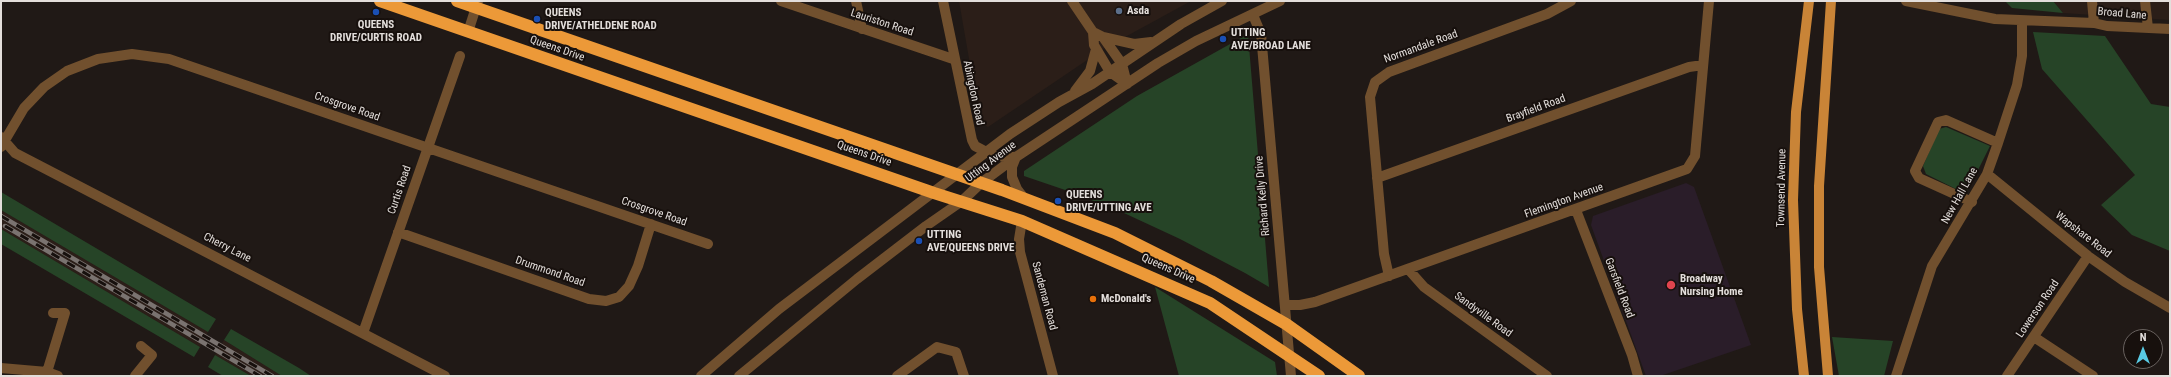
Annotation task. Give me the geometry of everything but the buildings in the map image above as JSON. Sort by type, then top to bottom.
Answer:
[{"type":"highway","name":"Queens Drive","points":[[380,1],[934,193],[1022,221],[1210,303],[1290,355],[1319,376]]},
{"type":"highway","name":"Queens Drive","points":[[457,1],[477,4],[1024,198],[1115,233],[1211,281],[1286,324],[1359,376]]},
{"type":"main road","name":"Townsend Avenue","points":[[1804,376],[1797,309],[1793,200],[1796,112],[1809,1]]},
{"type":"main road","points":[[1828,376],[1819,267],[1819,201],[1830,1]]},
{"type":"street","name":"Lauriston Road","points":[[781,1],[953,58]]},
{"type":"street","points":[[856,1],[862,29]]},
{"type":"street","name":"Abingdon Road","points":[[943,1],[953,58],[969,133],[975,146],[999,157],[1016,157]]},
{"type":"street","points":[[1072,1],[1093,32],[1096,49],[1110,72],[1127,84]]},
{"type":"street","name":"Utting Avenue","points":[[701,376],[779,310],[986,152],[1072,94],[1110,72],[1181,24],[1222,1]]},
{"type":"street","name":"Normandale Road","points":[[1389,276],[1384,254],[1370,97],[1373,86],[1379,78],[1397,68],[1547,14],[1571,1]]},
{"type":"street","name":"Flemington Avenue","points":[[1285,305],[1308,304],[1683,172],[1691,165],[1695,156],[1710,1]]},
{"type":"street","name":"Broad Lane","points":[[1906,1],[1995,20],[2094,23],[2107,26],[2170,30]]},
{"type":"street","points":[[2092,1],[2094,23]]},
{"type":"street","points":[[2145,1],[2148,28]]},
{"type":"street","name":"Utting Avenue","points":[[739,376],[857,279],[926,226],[962,201],[981,183],[1016,157],[1127,84],[1196,41],[1275,2]]},
{"type":"street","points":[[468,32],[477,4]]},
{"type":"street","name":"Richard Kelly Drive","points":[[1253,14],[1260,34],[1291,376]]},
{"type":"street","name":"New Hall Lane","points":[[1896,376],[1932,266],[1972,202],[1987,174],[2017,85],[2022,56],[2022,21]]},
{"type":"street","points":[[1093,32],[1103,37],[1134,44],[1157,40]]},
{"type":"street","points":[[1103,37],[1122,64],[1127,84]]},
{"type":"street","points":[[1072,94],[1090,71],[1096,49]]},
{"type":"street","name":"Crosgrove Road","points":[[2,142],[24,108],[44,87],[66,71],[98,59],[132,54],[169,59],[708,244]]},
{"type":"street","name":"Curtis Road","points":[[363,333],[460,56]]},
{"type":"street","name":"Brayfield Road","points":[[1377,178],[1689,67],[1703,65]]},
{"type":"street","points":[[1972,202],[1919,178],[1915,171],[1938,122],[1946,120],[1998,143]]},
{"type":"street","name":"Cherry Lane","points":[[2,142],[15,153],[445,376]]},
{"type":"street","points":[[1016,157],[1012,167],[1012,177],[1017,189],[1024,198]]},
{"type":"street","name":"Wapshare Road","points":[[1987,174],[2088,256],[2125,282],[2170,308]]},
{"type":"street","name":"Garsfield Road","points":[[1576,210],[1632,354],[1638,376]]},
{"type":"street","name":"Sandeman Road","points":[[1022,221],[1019,239],[1020,252],[1053,376]]},
{"type":"street","name":"Drummond Road","points":[[398,232],[589,299],[606,301],[619,297],[629,286],[638,266],[651,224]]},
{"type":"street","name":"Lowerson Road","points":[[2007,376],[2088,256]]},
{"type":"street","name":"Sandyville Road","points":[[1408,269],[1424,287],[1547,376]]},
{"type":"street","points":[[47,372],[65,313],[53,313]]},
{"type":"street","points":[[2034,337],[2093,376]]},
{"type":"street","points":[[135,376],[152,354],[141,346]]},
{"type":"street","points":[[897,376],[937,347],[956,352],[964,376]]},
{"type":"street","points":[[1,368],[47,372],[58,376]]},
{"type":"shaded area","points":[[959,1],[1191,1],[1105,48],[988,127],[980,122]]},
{"type":"shaded area","points":[[2053,1],[2170,1],[2170,20],[2063,13]]},
{"type":"shaded area","name":"Broadway Nursing Home","points":[[1686,183],[1694,187],[1751,345],[1660,376],[1646,376],[1591,225],[1593,216]]},
{"type":"shaded area","points":[[1,210],[208,332],[200,347],[1,229]]},
{"type":"shaded area","points":[[224,340],[282,376],[251,376],[215,355]]},
{"type":"green space","points":[[2005,1],[2053,1],[2063,13],[2012,8]]},
{"type":"green space","points":[[2033,32],[2105,36],[2151,104],[2170,107],[2170,251],[2132,235],[2101,205],[2135,175],[2042,69]]},
{"type":"green space","points":[[1248,34],[1269,287],[1180,239],[1124,213],[1071,192],[1024,176],[1024,171],[1137,96]]},
{"type":"green space","points":[[1946,127],[1990,146],[1966,194],[1926,174],[1923,166],[1939,129]]},
{"type":"green space","points":[[1,192],[216,319],[208,332],[1,210]]},
{"type":"green space","points":[[1,229],[200,347],[194,357],[1,244]]},
{"type":"green space","points":[[1155,287],[1275,362],[1277,376],[1179,376]]},
{"type":"green space","points":[[231,329],[311,376],[282,376],[224,340]]},
{"type":"green space","points":[[1832,337],[1893,341],[1884,376],[1839,376]]},
{"type":"green space","points":[[215,355],[251,376],[223,376],[208,367]]},
{"type":"railway","points":[[1,216],[272,376]]},
{"type":"railway","points":[[5,226],[260,376]]},
{"type":"place","name":"Asda","points":[[1119,11]]},
{"type":"place","name":"QUEENS DRIVE/CURTIS ROAD","points":[[376,12]]},
{"type":"place","name":"QUEENS DRIVE/ATHELDENE ROAD","points":[[537,19]]},
{"type":"place","name":"UTTING AVE/BROAD LANE","points":[[1223,39]]},
{"type":"place","name":"QUEENS DRIVE/UTTING AVE","points":[[1058,201]]},
{"type":"place","name":"UTTING AVE/QUEENS DRIVE","points":[[919,241]]},
{"type":"place","name":"Broadway Nursing Home","points":[[1671,285]]},
{"type":"place","name":"McDonald's","points":[[1093,299]]}]
